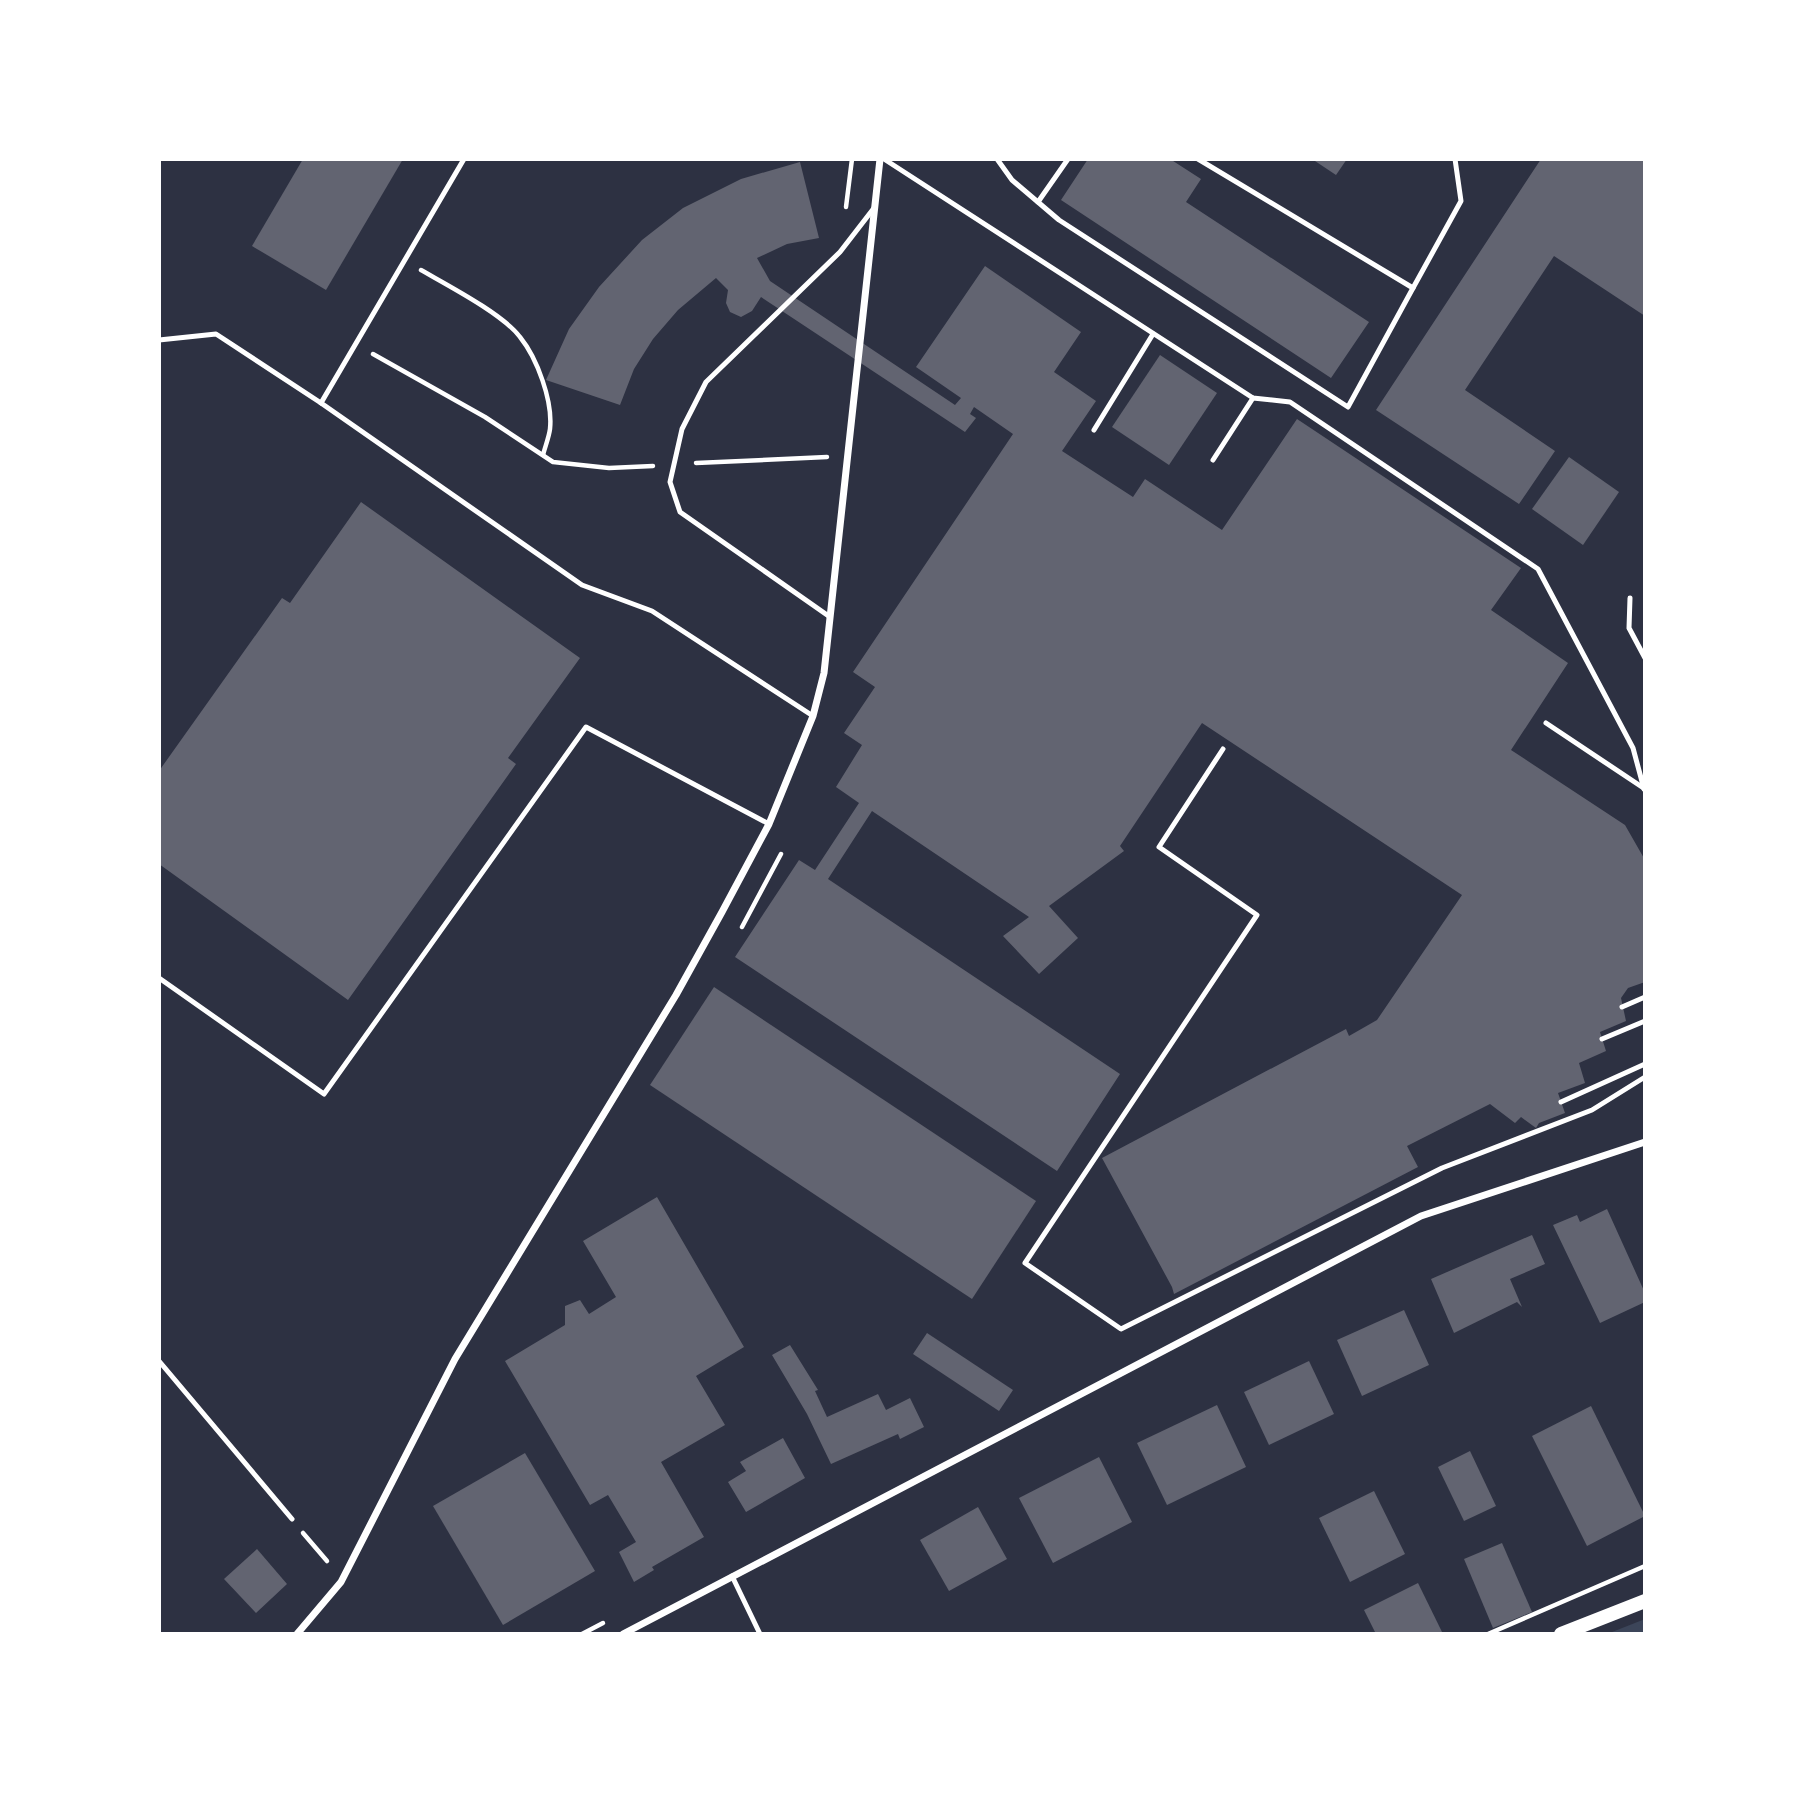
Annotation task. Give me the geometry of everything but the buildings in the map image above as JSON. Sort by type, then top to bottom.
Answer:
[{"type":"main road","points":[[1561,1634],[1645,1601]]},
{"type":"street","points":[[297,1634],[343,1578],[455,1359],[676,995],[769,824],[813,716],[824,673],[882,159]]},
{"type":"street","points":[[623,1634],[1420,1216],[1645,1142]]},
{"type":"lane","points":[[321,403],[464,159]]},
{"type":"lane","points":[[882,159],[1253,398],[1290,402],[1538,569],[1633,748],[1645,789]]},
{"type":"lane","points":[[998,159],[1012,180],[1059,220],[1348,407],[1461,201],[1455,159]]},
{"type":"lane","points":[[1038,202],[1068,159]]},
{"type":"lane","points":[[1198,159],[1413,288]]},
{"type":"lane","points":[[830,617],[680,512],[670,482],[682,429],[706,382],[839,252],[877,205]]},
{"type":"lane","points":[[159,340],[216,334],[321,403],[582,585],[652,611],[813,716]]},
{"type":"lane","points":[[1094,430],[1153,334]]},
{"type":"lane","points":[[1213,460],[1253,398]]},
{"type":"lane","points":[[1630,598],[1629,628],[1645,658]]},
{"type":"lane","points":[[1546,723],[1645,789]]},
{"type":"lane","points":[[159,978],[324,1094],[586,727],[769,824]]},
{"type":"lane","points":[[1223,749],[1159,847],[1257,915],[1025,1263],[1121,1329],[1442,1168],[1592,1110],[1645,1077]]},
{"type":"lane","points":[[1622,1007],[1645,997]]},
{"type":"lane","points":[[1602,1040],[1645,1021]]},
{"type":"lane","points":[[1562,1102],[1645,1064]]},
{"type":"lane","points":[[159,1361],[292,1519]]},
{"type":"lane","points":[[733,1576],[760,1634]]},
{"type":"path","points":[[405,260],[489,312],[520,335],[537,366],[547,394],[550,428],[543,455]]},
{"type":"path","points":[[356,343],[485,417],[553,462],[610,468],[849,456]]},
{"type":"path","points":[[738,934],[757,903],[786,844]]},
{"type":"path","points":[[292,1519],[343,1578]]},
{"type":"path","points":[[1489,1634],[1645,1566]]},
{"type":"shaded area","points":[[1645,1619],[1645,1634],[1607,1634]]}]
